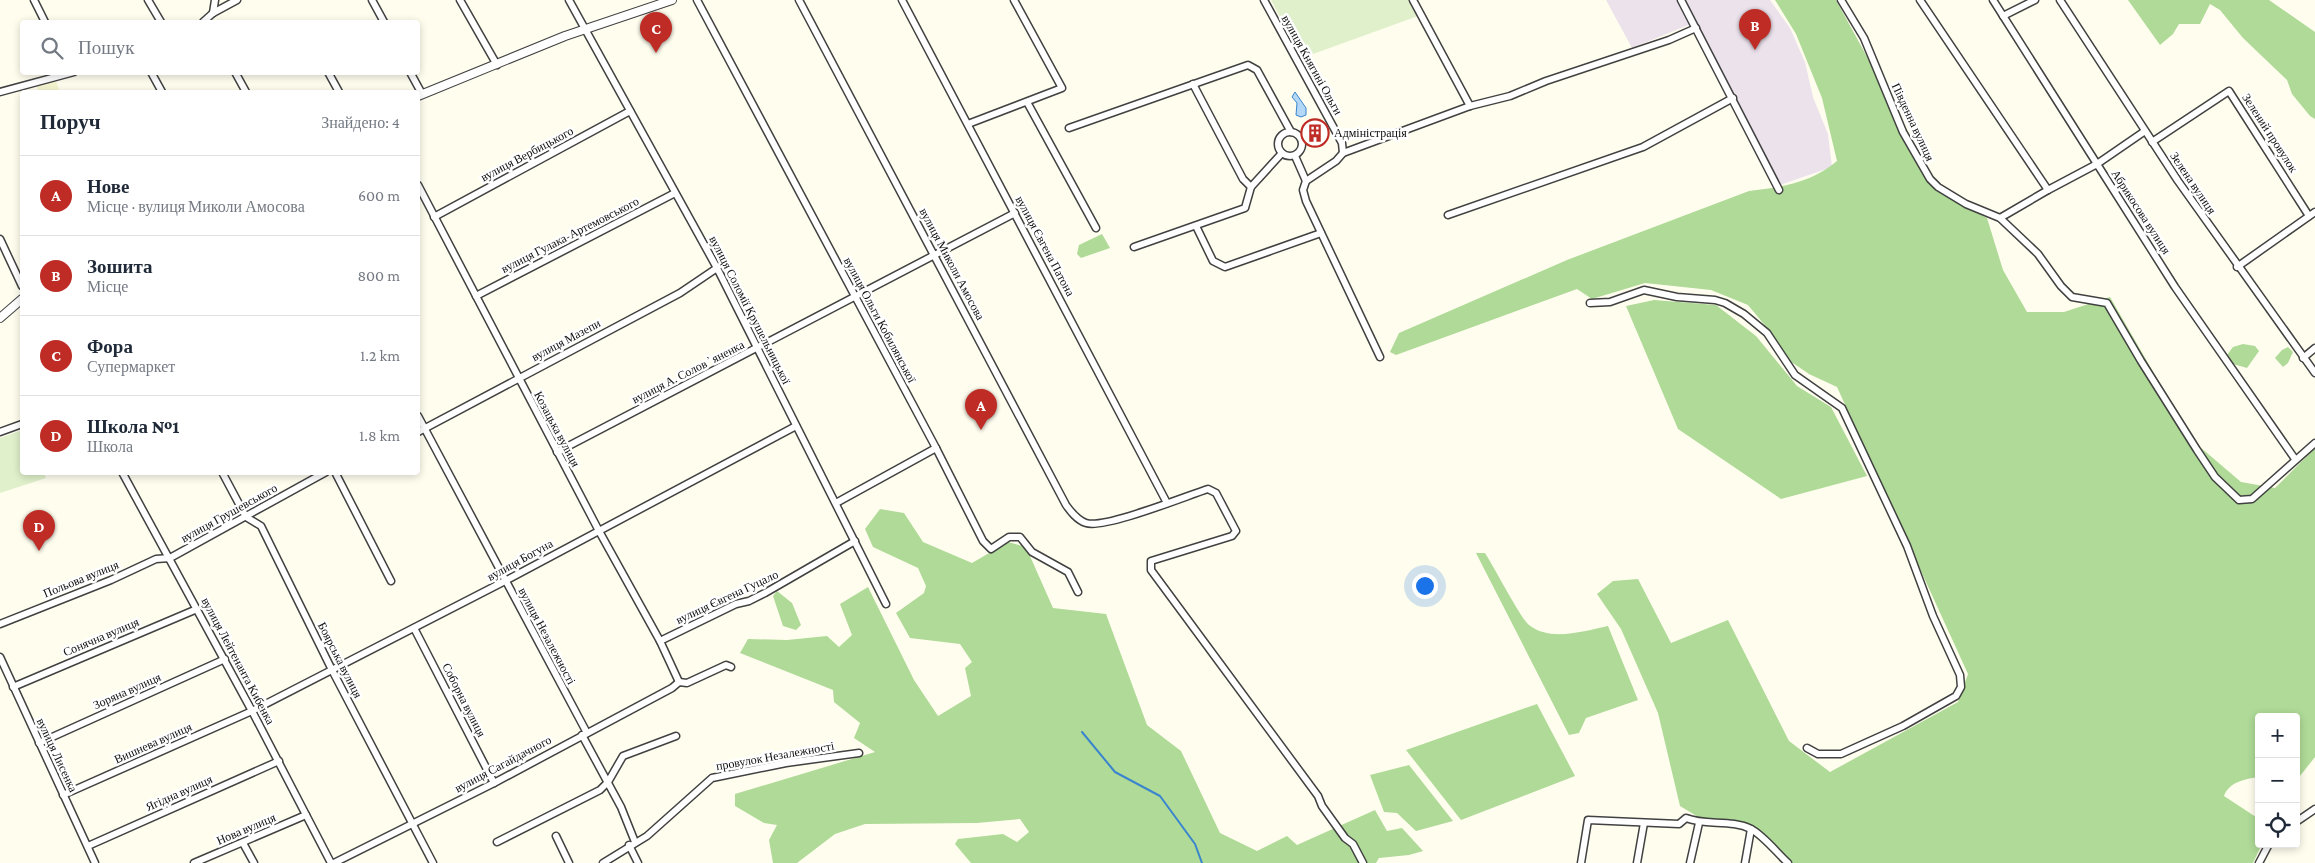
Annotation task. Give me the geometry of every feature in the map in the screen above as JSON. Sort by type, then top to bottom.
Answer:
[{"type":"street","points":[[34,0],[44,20]]},
{"type":"street","points":[[148,0],[159,20]]},
{"type":"street","points":[[213,13],[215,0]]},
{"type":"street","points":[[207,20],[213,13],[237,0]]},
{"type":"street","points":[[372,0],[383,20]]},
{"type":"street","points":[[460,0],[497,65]]},
{"type":"street","name":"вулиця Соломії Крушельницької","points":[[569,0],[758,348],[886,604]]},
{"type":"street","points":[[420,95],[586,29],[672,0]]},
{"type":"street","name":"вулиця Ольги Кобилянської","points":[[697,0],[854,298],[936,448],[983,541],[990,549],[1008,537],[1020,537],[1032,552],[1068,572],[1078,592]]},
{"type":"street","name":"вулиця Миколи Амосова","points":[[799,0],[1066,505],[1075,516],[1086,523],[1097,524],[1167,503]]},
{"type":"street","name":"вулиця Євгена Патона","points":[[902,0],[1167,503]]},
{"type":"street","points":[[968,124],[1062,88],[1014,0]]},
{"type":"street","name":"вулиця Княгині Ольги","points":[[1264,0],[1342,143],[1343,153]]},
{"type":"street","points":[[1413,0],[1470,106]]},
{"type":"street","points":[[1681,0],[1779,190]]},
{"type":"street","name":"Південна вулиця","points":[[1841,0],[1864,38],[1903,132],[1923,170],[1938,187],[1966,204],[2000,218]]},
{"type":"street","points":[[1920,0],[2048,190]]},
{"type":"street","points":[[1993,0],[2097,164],[2145,131]]},
{"type":"street","points":[[2003,16],[2034,0]]},
{"type":"street","name":"Зелена вулиця","points":[[2060,0],[2152,142],[2237,267],[2315,373]]},
{"type":"street","points":[[1380,357],[1306,201],[1303,190],[1306,181],[1336,161],[1343,153],[1470,106],[1510,96],[1546,81],[1596,66],[1696,28]]},
{"type":"street","points":[[1069,128],[1246,66],[1253,66],[1291,132],[1300,136],[1303,144],[1300,152],[1295,156],[1288,156],[1282,153],[1278,147],[1278,140],[1283,134],[1291,132]]},
{"type":"street","points":[[0,92],[64,75]]},
{"type":"street","points":[[153,75],[161,90]]},
{"type":"street","points":[[237,75],[245,90]]},
{"type":"street","points":[[330,75],[337,90]]},
{"type":"street","points":[[411,75],[418,90]]},
{"type":"street","points":[[1193,84],[1242,179],[1251,186]]},
{"type":"street","name":"Зелений провулок","points":[[2152,142],[2229,90],[2312,214]]},
{"type":"street","points":[[1448,215],[1643,146],[1733,98]]},
{"type":"street","points":[[1027,102],[1096,228]]},
{"type":"street","name":"вулиця Вербицького","points":[[434,217],[630,111]]},
{"type":"street","points":[[1134,247],[1244,208],[1251,186],[1282,153]]},
{"type":"street","points":[[1295,156],[1306,181]]},
{"type":"street","name":"Абрикосова вулиця","points":[[2000,218],[2097,164],[2175,287],[2295,459]]},
{"type":"street","name":"Козацька вулиця","points":[[420,189],[598,531],[660,641],[679,682]]},
{"type":"street","name":"вулиця Гулака-Артемовського","points":[[476,296],[675,193]]},
{"type":"street","name":"вулиця А. Соловʼяненка","points":[[557,452],[1014,213]]},
{"type":"street","points":[[2237,267],[2312,214]]},
{"type":"street","points":[[2000,218],[2038,254],[2072,297],[2107,303],[2215,476],[2239,500],[2252,499],[2315,443]]},
{"type":"street","points":[[1196,226],[1213,261],[1225,267],[1321,233]]},
{"type":"street","points":[[0,239],[20,282]]},
{"type":"street","name":"вулиця Мазепи","points":[[425,430],[518,378],[680,293],[716,268]]},
{"type":"street","points":[[1590,303],[1610,302],[1644,290],[1677,297],[1706,298],[1725,303],[1744,314],[1767,333],[1778,347],[1788,368],[1842,408],[1850,424],[1907,546],[1932,616],[1960,676],[1961,688],[1956,696],[1903,726],[1841,754],[1818,754],[1807,748]]},
{"type":"street","points":[[0,318],[20,301]]},
{"type":"street","points":[[2303,358],[2315,348]]},
{"type":"street","name":"вулиця Незалежності","points":[[420,420],[621,807],[638,863]]},
{"type":"street","points":[[0,432],[20,425]]},
{"type":"street","name":"вулиця Богуна","points":[[252,711],[505,581],[796,426]]},
{"type":"street","points":[[420,431],[425,430]]},
{"type":"street","points":[[836,503],[936,448]]},
{"type":"street","name":"вулиця Лейтенанта Кибенка","points":[[124,475],[333,863]]},
{"type":"street","name":"Боярська вулиця","points":[[224,475],[246,517],[261,526],[332,670],[433,863]]},
{"type":"street","name":"вулиця Грушевського","points":[[170,558],[321,475]]},
{"type":"street","points":[[337,475],[391,581]]},
{"type":"street","points":[[1167,503],[1208,488],[1216,494],[1229,517],[1236,531],[1232,536],[1152,561],[1151,570],[1318,796],[1329,817],[1345,838],[1353,844],[1363,863]]},
{"type":"street","name":"вулиця Євгена Гуцало","points":[[660,641],[736,604],[765,594],[856,541]]},
{"type":"street","name":"Польова вулиця","points":[[0,624],[111,580],[156,559],[170,558]]},
{"type":"street","name":"Сонячна вулиця","points":[[13,687],[197,609]]},
{"type":"street","name":"Соборна вулиця","points":[[414,628],[494,783]]},
{"type":"street","name":"вулиця Лисенка","points":[[0,657],[95,863]]},
{"type":"street","name":"Зоряна вулиця","points":[[39,743],[224,659]]},
{"type":"street","name":"вулиця Сагайдачного","points":[[333,863],[494,783],[672,688],[679,682],[687,683],[726,665],[731,667]]},
{"type":"street","name":"Вишнева вулиця","points":[[63,795],[252,711]]},
{"type":"street","points":[[497,842],[600,790],[608,782],[623,756],[676,736]]},
{"type":"street","name":"провулок Незалежності","points":[[603,863],[646,836],[712,778],[786,763],[859,753]]},
{"type":"street","name":"Ягідна вулиця","points":[[88,846],[279,761]]},
{"type":"street","points":[[2300,819],[2315,809]]},
{"type":"street","name":"Нова вулиця","points":[[194,863],[306,815]]},
{"type":"street","points":[[1580,863],[1588,820],[1679,824],[1686,818],[1699,823],[1732,824],[1751,829],[1788,863]]},
{"type":"street","points":[[1637,863],[1644,823]]},
{"type":"street","points":[[1690,863],[1699,823]]},
{"type":"street","points":[[1745,863],[1751,829]]},
{"type":"street","points":[[556,836],[569,863]]},
{"type":"street","points":[[243,842],[254,863]]},
{"type":"street","points":[[2259,863],[2267,848]]},
{"type":"shaded area","points":[[1606,0],[1770,0],[1790,28],[1805,62],[1813,97],[1828,134],[1832,167],[1780,185],[1750,132],[1745,132],[1691,24],[1632,48]]},
{"type":"green space","points":[[1271,0],[1410,0],[1418,16],[1302,58]]},
{"type":"green space","points":[[1775,0],[1836,0],[1938,187],[1957,202],[1987,218],[2003,270],[2027,312],[2064,312],[2110,297],[2193,441],[2241,482],[2275,488],[2315,448],[2315,757],[2300,776],[2300,713],[2255,713],[2255,778],[2234,784],[2226,791],[2224,796],[2255,816],[2255,848],[2260,848],[2253,863],[1787,863],[1748,823],[1705,821],[1680,806],[1658,713],[1621,629],[1597,594],[1613,581],[1638,579],[1671,643],[1728,620],[1789,741],[1830,772],[1958,702],[1968,674],[1837,387],[1809,374],[1790,361],[1772,334],[1748,305],[1711,290],[1645,283],[1592,299],[1577,289],[1396,355],[1390,352],[1399,333],[1567,260],[1749,191],[1784,186],[1807,179],[1837,161],[1822,98],[1796,34]]},
{"type":"green space","points":[[2128,0],[2269,0],[2315,32],[2315,119],[2310,116],[2292,94],[2287,80],[2243,38],[2220,10],[2210,4],[2200,24],[2179,24],[2173,34],[2160,45]]},
{"type":"green space","points":[[56,81],[59,90],[38,90],[36,85]]},
{"type":"green space","points":[[1102,234],[1110,248],[1081,258],[1077,254],[1079,245]]},
{"type":"green space","points":[[1654,300],[1716,305],[1756,336],[1797,386],[1831,407],[1867,476],[1781,499],[1678,429],[1626,306]]},
{"type":"green space","points":[[2243,344],[2255,346],[2259,351],[2247,368],[2233,364],[2227,355],[2233,347]]},
{"type":"green space","points":[[2288,347],[2293,352],[2288,363],[2283,367],[2275,358],[2282,350]]},
{"type":"green space","points":[[20,431],[20,475],[45,475],[46,478],[0,493],[0,438]]},
{"type":"green space","points":[[880,509],[904,513],[923,542],[972,563],[1008,542],[1026,547],[1053,608],[1106,614],[1147,725],[1181,751],[1220,833],[1257,851],[1287,836],[1297,845],[1375,810],[1387,831],[1402,828],[1423,851],[1409,855],[1379,858],[1376,863],[971,863],[955,844],[958,839],[1003,834],[1017,842],[1029,832],[1020,819],[977,823],[865,824],[835,834],[797,863],[773,863],[769,840],[777,825],[764,823],[735,806],[735,794],[875,752],[854,738],[860,723],[834,702],[833,690],[740,653],[748,639],[787,640],[827,636],[839,647],[852,635],[840,604],[868,587],[914,680],[938,716],[971,696],[965,668],[972,662],[960,644],[910,638],[896,613],[924,593],[926,586],[918,568],[873,547],[865,529]]},
{"type":"green space","points":[[1476,553],[1485,553],[1525,621],[1537,630],[1547,633],[1567,634],[1608,626],[1638,700],[1586,718],[1579,733],[1569,735]]},
{"type":"green space","points":[[777,591],[792,603],[801,625],[796,630],[783,626],[773,596]]},
{"type":"green space","points":[[1537,704],[1575,776],[1461,820],[1406,750]]},
{"type":"green space","points":[[1409,765],[1453,821],[1416,831],[1397,813],[1384,812],[1370,775]]},
{"type":"water","points":[[1295,92],[1306,108],[1306,115],[1301,117],[1296,115],[1297,103],[1292,97]]},
{"type":"waterway","points":[[1082,732],[1115,772],[1160,796],[1195,844],[1202,863]]},
{"type":"place","name":"Зошита","points":[[1755,50]]},
{"type":"place","name":"Фора","points":[[656,53]]},
{"type":"place","name":"Адміністрація","points":[[1315,133]]},
{"type":"place","name":"Нове","points":[[981,430]]},
{"type":"place","name":"Школа №1","points":[[39,551]]}]
